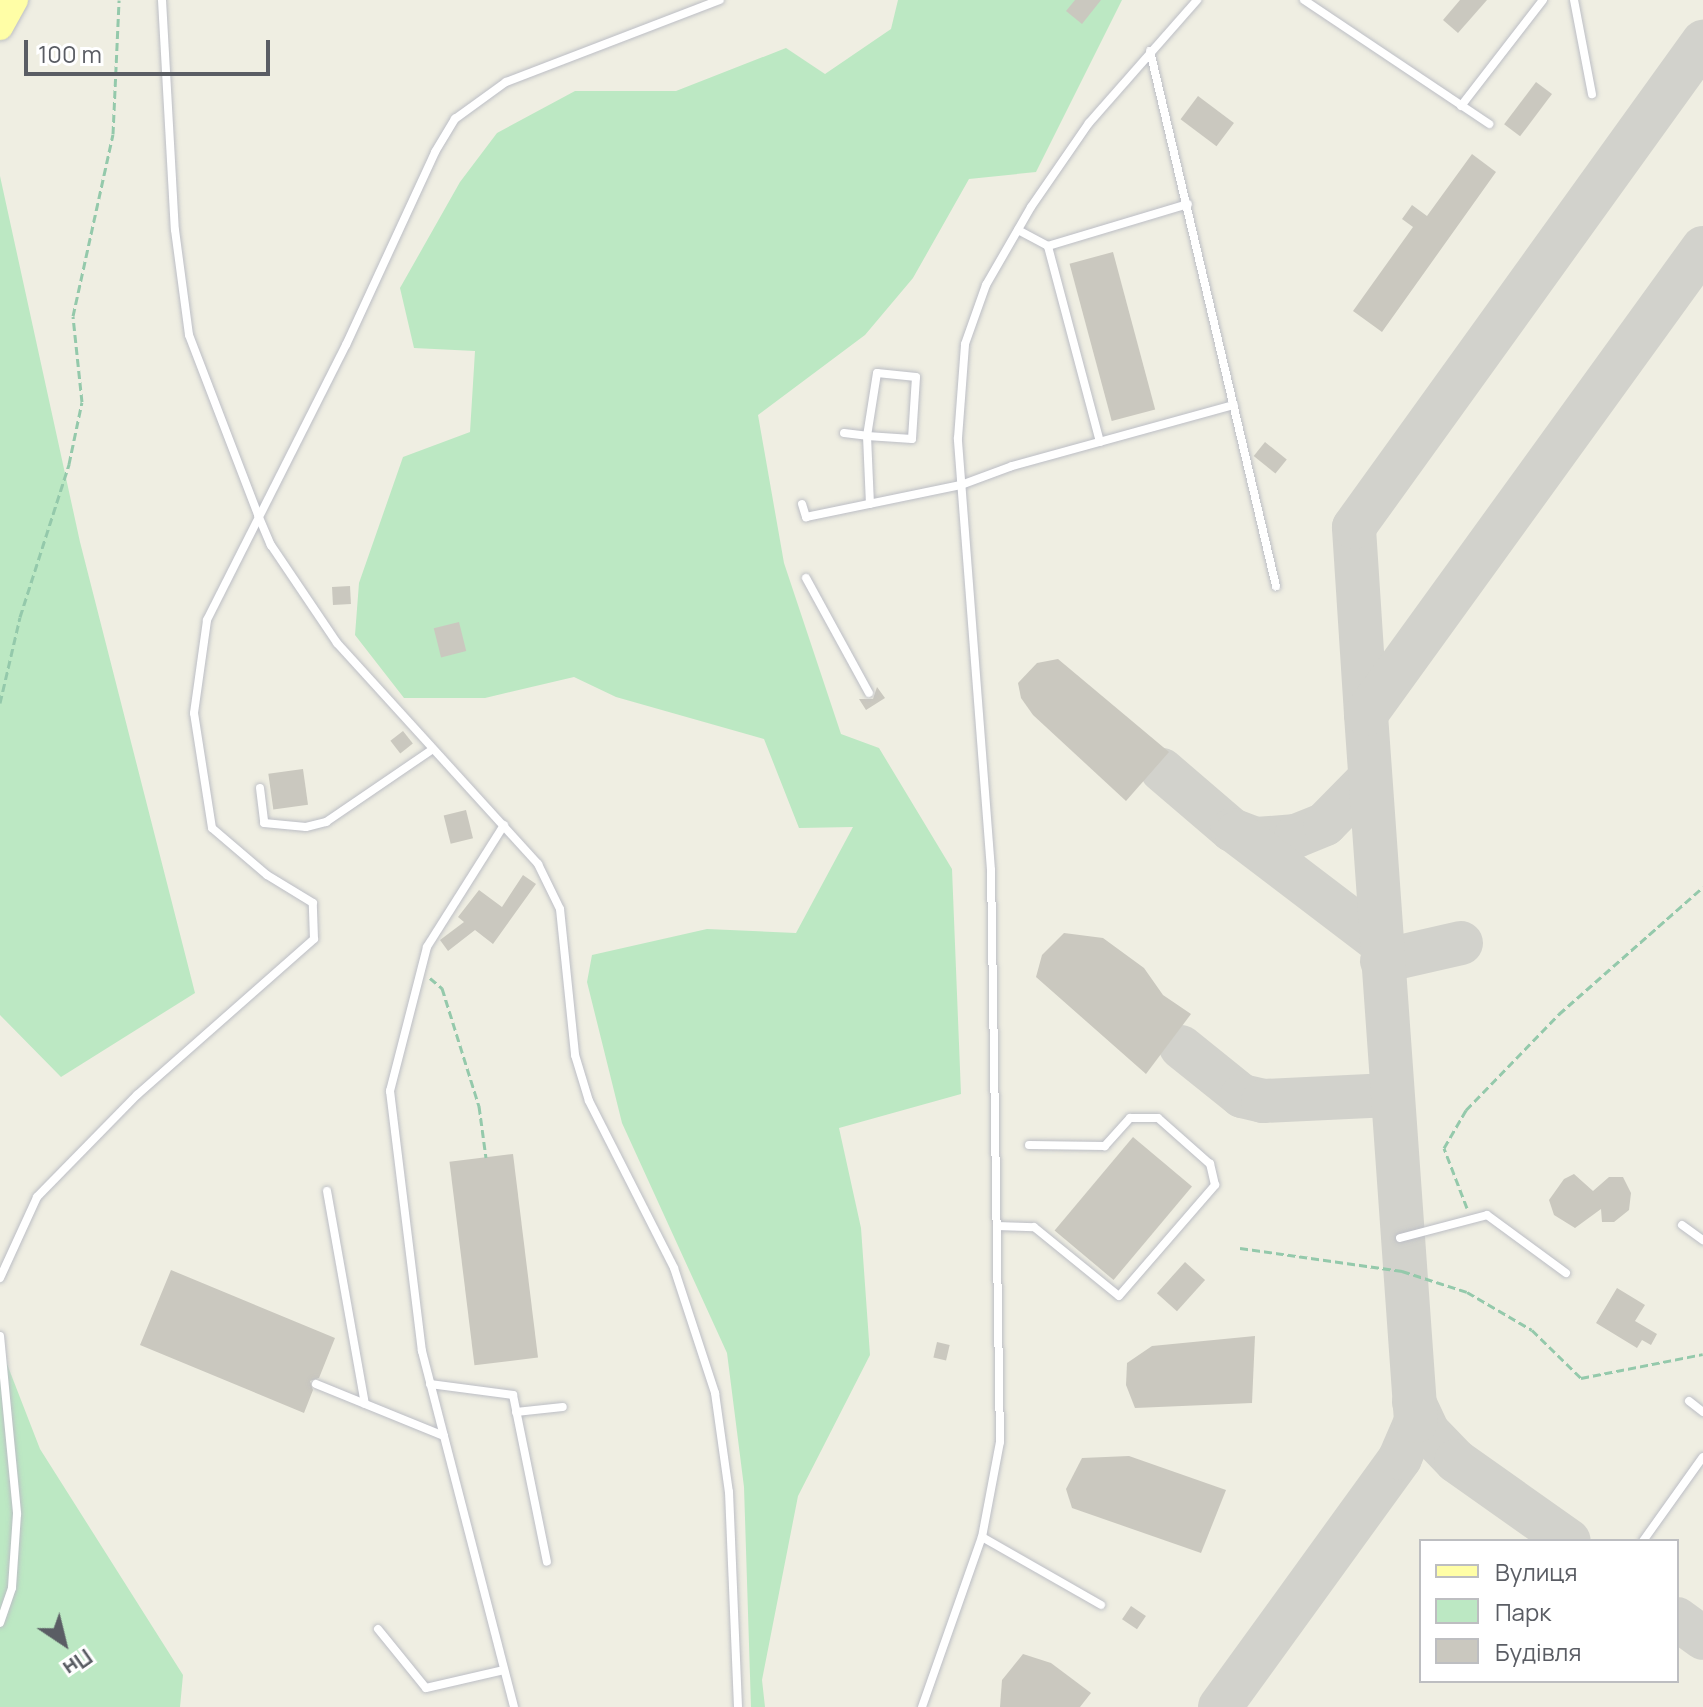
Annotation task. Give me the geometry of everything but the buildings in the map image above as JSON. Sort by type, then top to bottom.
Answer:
[{"type":"main road","points":[[0,27],[15,0]]},
{"type":"lane","points":[[162,0],[175,230],[189,335],[271,545],[337,643],[430,751],[538,864],[560,909],[575,1055],[589,1101],[674,1268],[715,1393],[729,1492],[738,1707]]},
{"type":"lane","points":[[0,1278],[37,1197],[137,1095],[314,939],[313,903],[267,875],[212,828],[194,713],[207,620],[455,119],[506,82],[720,0]]},
{"type":"lane","points":[[922,1707],[982,1537],[1000,1442],[991,870],[958,438],[965,344],[986,285],[1018,230],[1089,123],[1197,0]]},
{"type":"lane","points":[[1304,0],[1489,124]]},
{"type":"lane","points":[[1461,106],[1543,0]]},
{"type":"lane","points":[[1574,0],[1592,94]]},
{"type":"lane","points":[[1150,51],[1276,586]]},
{"type":"lane","points":[[1018,230],[1048,246],[1188,204]]},
{"type":"lane","points":[[1048,246],[1100,442]]},
{"type":"lane","points":[[844,433],[867,436],[912,439],[916,377],[877,373],[867,436],[870,504]]},
{"type":"lane","points":[[802,504],[806,517],[961,485],[1234,405]]},
{"type":"lane","points":[[806,578],[869,693]]},
{"type":"lane","points":[[260,788],[264,823],[306,827],[326,822],[430,751]]},
{"type":"lane","points":[[504,825],[427,947],[390,1091],[430,1384],[514,1707]]},
{"type":"lane","points":[[997,1226],[1034,1227],[1119,1296],[1215,1185],[1210,1164],[1158,1118],[1130,1118],[1105,1146],[1029,1145]]},
{"type":"lane","points":[[327,1191],[365,1404]]},
{"type":"lane","points":[[1400,1238],[1487,1215],[1566,1273]]},
{"type":"lane","points":[[1682,1225],[1703,1240]]},
{"type":"lane","points":[[0,1336],[17,1514],[12,1588],[0,1623]]},
{"type":"lane","points":[[316,1384],[444,1436]]},
{"type":"lane","points":[[430,1384],[513,1395],[547,1562]]},
{"type":"lane","points":[[1689,1401],[1703,1412]]},
{"type":"lane","points":[[516,1412],[563,1407]]},
{"type":"lane","points":[[1644,1539],[1703,1457]]},
{"type":"lane","points":[[982,1537],[1101,1605]]},
{"type":"lane","points":[[378,1629],[426,1688],[504,1670]]},
{"type":"path","points":[[0,703],[20,617],[69,464],[82,402],[73,316],[113,134],[119,0]]},
{"type":"path","points":[[1471,1219],[1444,1148],[1466,1110],[1559,1014],[1703,887]]},
{"type":"path","points":[[421,970],[442,988],[479,1106],[486,1158]]},
{"type":"path","points":[[1240,1248],[1402,1271],[1467,1292],[1532,1330],[1581,1378],[1703,1354]]},
{"type":"green space","points":[[898,0],[1122,0],[1036,172],[969,179],[913,278],[865,335],[758,415],[784,563],[841,734],[879,748],[952,869],[961,1094],[839,1128],[861,1228],[870,1355],[798,1496],[762,1680],[765,1707],[751,1707],[744,1487],[727,1353],[622,1123],[587,982],[592,955],[707,929],[796,933],[853,827],[799,828],[764,739],[616,697],[574,677],[485,698],[404,698],[355,635],[359,583],[403,457],[470,432],[475,351],[414,348],[400,288],[460,182],[497,133],[575,91],[676,91],[786,48],[825,74],[891,29]]},
{"type":"green space","points":[[0,176],[80,542],[195,993],[61,1077],[0,1015]]},
{"type":"green space","points":[[0,1346],[40,1449],[183,1675],[180,1707],[0,1707]]},
{"type":"taxiway","points":[[1366,714],[1354,527],[1703,42]]},
{"type":"taxiway","points":[[1220,1707],[1400,1458],[1416,1421],[1366,714],[1703,248]]},
{"type":"taxiway","points":[[1162,770],[1232,830],[1256,839],[1296,836],[1325,824],[1370,778]]},
{"type":"taxiway","points":[[1237,833],[1380,942]]},
{"type":"taxiway","points":[[1382,961],[1461,943]]},
{"type":"taxiway","points":[[1181,1047],[1242,1096],[1263,1101],[1390,1095]]},
{"type":"taxiway","points":[[1414,1402],[1428,1432],[1456,1461],[1566,1539]]},
{"type":"taxiway","points":[[1679,1620],[1703,1638]]}]
